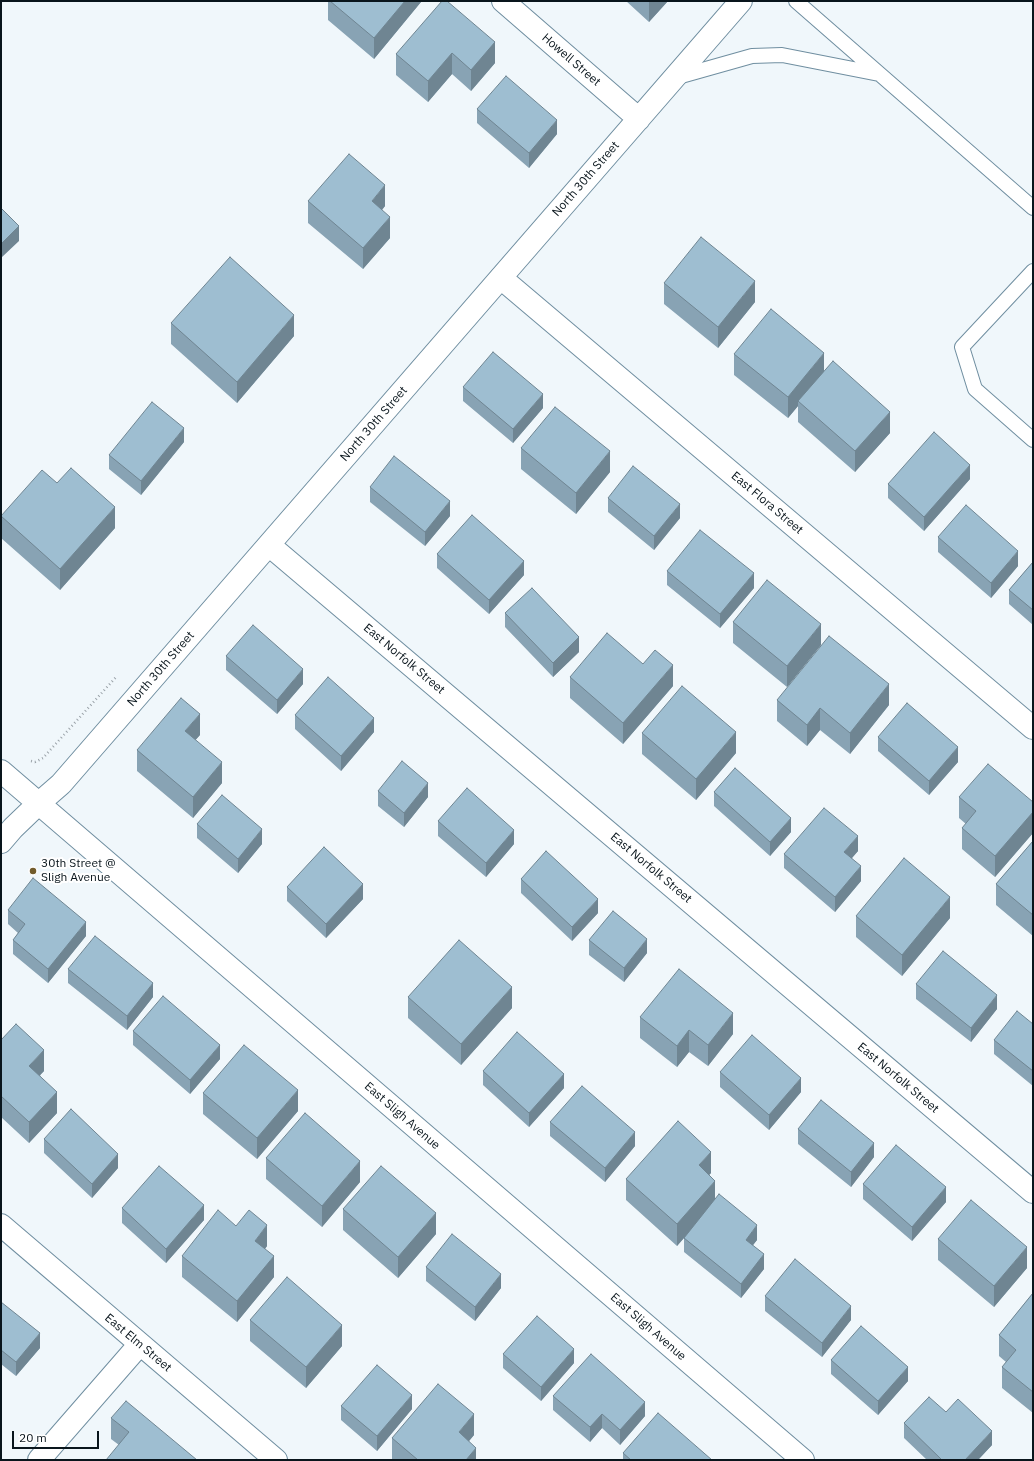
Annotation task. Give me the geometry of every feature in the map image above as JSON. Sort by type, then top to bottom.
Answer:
[{"type":"street","name":"Howell Street","points":[[503,1],[639,119]]},
{"type":"street","name":"North 30th Street","points":[[1,842],[13,828],[61,784],[741,1]]},
{"type":"street","name":"East Flora Street","points":[[501,278],[1033,728]]},
{"type":"street","name":"East Norfolk Street","points":[[269,544],[1033,1192]]},
{"type":"street","name":"East Sligh Avenue","points":[[1,771],[803,1460]]},
{"type":"street","name":"East Elm Street","points":[[1,1225],[276,1460]]},
{"type":"street","points":[[39,1460],[140,1344]]},
{"type":"lane","points":[[796,1],[1033,208]]},
{"type":"lane","points":[[674,78],[752,56],[782,55],[880,75]]},
{"type":"lane","points":[[1033,272],[962,348],[975,389],[1033,440]]},
{"type":"building","points":[[330,1],[405,1],[374,38]]},
{"type":"building","points":[[442,1],[447,1],[495,42],[471,70],[452,53],[428,81],[396,54]]},
{"type":"building","points":[[506,76],[557,120],[529,153],[477,109]]},
{"type":"building","points":[[349,154],[385,185],[372,201],[390,217],[363,248],[308,201]]},
{"type":"building","points":[[1,208],[19,226],[1,244]]},
{"type":"building","points":[[701,237],[755,281],[718,327],[664,283]]},
{"type":"building","points":[[230,257],[294,315],[237,382],[171,323]]},
{"type":"building","points":[[771,309],[824,353],[788,397],[734,354]]},
{"type":"building","points":[[493,352],[543,394],[513,429],[463,387]]},
{"type":"building","points":[[833,361],[890,412],[855,451],[798,401]]},
{"type":"building","points":[[152,402],[184,428],[141,481],[109,455]]},
{"type":"building","points":[[555,407],[610,451],[576,493],[521,448]]},
{"type":"building","points":[[934,432],[970,465],[924,517],[888,484]]},
{"type":"building","points":[[394,456],[450,501],[425,532],[370,487]]},
{"type":"building","points":[[633,466],[680,504],[654,536],[608,498]]},
{"type":"building","points":[[71,468],[115,507],[60,569],[1,516],[42,470],[57,483]]},
{"type":"building","points":[[966,505],[1018,551],[991,583],[938,537]]},
{"type":"building","points":[[472,515],[524,561],[489,600],[437,554]]},
{"type":"building","points":[[700,530],[754,573],[720,614],[667,571]]},
{"type":"building","points":[[1033,562],[1033,610],[1009,590]]},
{"type":"building","points":[[767,580],[821,624],[787,666],[733,622]]},
{"type":"building","points":[[532,588],[579,637],[553,663],[505,613]]},
{"type":"building","points":[[253,625],[303,669],[277,700],[226,656]]},
{"type":"building","points":[[607,633],[643,664],[655,650],[673,665],[623,723],[570,677]]},
{"type":"building","points":[[829,636],[889,684],[850,733],[820,708],[807,725],[777,700]]},
{"type":"building","points":[[328,677],[374,718],[341,756],[295,715]]},
{"type":"building","points":[[682,686],[736,732],[696,779],[642,733]]},
{"type":"building","points":[[181,698],[200,714],[185,731],[222,762],[193,797],[137,750]]},
{"type":"building","points":[[907,703],[958,747],[929,781],[878,737]]},
{"type":"building","points":[[402,761],[428,783],[404,813],[378,791]]},
{"type":"building","points":[[988,764],[1033,802],[1033,812],[995,856],[962,828],[976,811],[959,797]]},
{"type":"building","points":[[735,768],[791,818],[770,842],[714,792]]},
{"type":"building","points":[[467,788],[514,830],[486,863],[438,821]]},
{"type":"building","points":[[222,795],[262,829],[238,859],[197,824]]},
{"type":"building","points":[[824,808],[858,836],[844,852],[861,866],[835,897],[784,854]]},
{"type":"building","points":[[1033,841],[1033,915],[996,884]]},
{"type":"building","points":[[324,847],[363,884],[326,924],[287,887]]},
{"type":"building","points":[[546,851],[598,899],[572,927],[521,879]]},
{"type":"building","points":[[904,858],[950,897],[902,955],[856,916]]},
{"type":"building","points":[[33,878],[86,922],[48,969],[13,940],[25,924],[8,910]]},
{"type":"building","points":[[613,911],[647,939],[624,968],[589,940]]},
{"type":"building","points":[[95,936],[153,983],[127,1016],[68,969]]},
{"type":"building","points":[[459,940],[512,987],[461,1044],[408,997]]},
{"type":"building","points":[[943,951],[997,995],[971,1028],[916,984]]},
{"type":"building","points":[[679,969],[733,1013],[708,1045],[689,1030],[677,1046],[640,1017]]},
{"type":"building","points":[[163,996],[220,1045],[190,1080],[133,1031]]},
{"type":"building","points":[[1017,1011],[1033,1024],[1033,1071],[994,1040]]},
{"type":"building","points":[[16,1024],[44,1050],[29,1066],[57,1092],[29,1122],[1,1096],[1,1040]]},
{"type":"building","points":[[517,1032],[564,1074],[529,1113],[483,1071]]},
{"type":"building","points":[[752,1035],[801,1078],[769,1115],[720,1072]]},
{"type":"building","points":[[244,1045],[298,1090],[257,1138],[203,1093]]},
{"type":"building","points":[[582,1086],[635,1132],[605,1168],[550,1122]]},
{"type":"building","points":[[821,1100],[874,1143],[851,1172],[798,1129]]},
{"type":"building","points":[[71,1109],[118,1154],[92,1184],[44,1139]]},
{"type":"building","points":[[305,1113],[360,1161],[322,1206],[266,1158]]},
{"type":"building","points":[[678,1121],[711,1152],[699,1165],[715,1181],[677,1224],[626,1179]]},
{"type":"building","points":[[896,1145],[946,1187],[912,1227],[863,1184]]},
{"type":"building","points":[[159,1166],[204,1205],[166,1249],[122,1208]]},
{"type":"building","points":[[381,1166],[436,1213],[398,1257],[343,1209]]},
{"type":"building","points":[[719,1194],[757,1225],[746,1240],[764,1254],[741,1284],[684,1238]]},
{"type":"building","points":[[971,1200],[1027,1247],[994,1286],[938,1239]]},
{"type":"building","points":[[218,1210],[236,1226],[249,1210],[267,1225],[255,1241],[274,1256],[237,1301],[182,1256]]},
{"type":"building","points":[[452,1234],[501,1274],[475,1307],[426,1267]]},
{"type":"building","points":[[795,1259],[851,1306],[822,1343],[765,1296]]},
{"type":"building","points":[[287,1277],[342,1325],[306,1367],[250,1320]]},
{"type":"building","points":[[1033,1293],[1033,1392],[1002,1367],[1016,1350],[999,1335]]},
{"type":"building","points":[[1,1302],[40,1333],[16,1362],[1,1350]]},
{"type":"building","points":[[537,1316],[574,1349],[541,1387],[503,1354]]},
{"type":"building","points":[[861,1326],[908,1367],[878,1401],[831,1360]]},
{"type":"building","points":[[591,1354],[645,1402],[620,1430],[602,1414],[590,1427],[553,1396]]},
{"type":"building","points":[[377,1365],[412,1395],[377,1436],[341,1406]]},
{"type":"building","points":[[438,1384],[474,1414],[459,1432],[476,1448],[466,1460],[418,1460],[392,1438]]},
{"type":"building","points":[[929,1397],[946,1412],[958,1399],[992,1431],[965,1460],[942,1460],[904,1423]]},
{"type":"building","points":[[126,1401],[197,1460],[106,1460],[129,1432],[111,1418]]},
{"type":"building","points":[[658,1413],[712,1460],[631,1460],[623,1453]]},
{"type":"place","name":"30th Street @ Sligh Avenue","points":[[33,871]]}]
